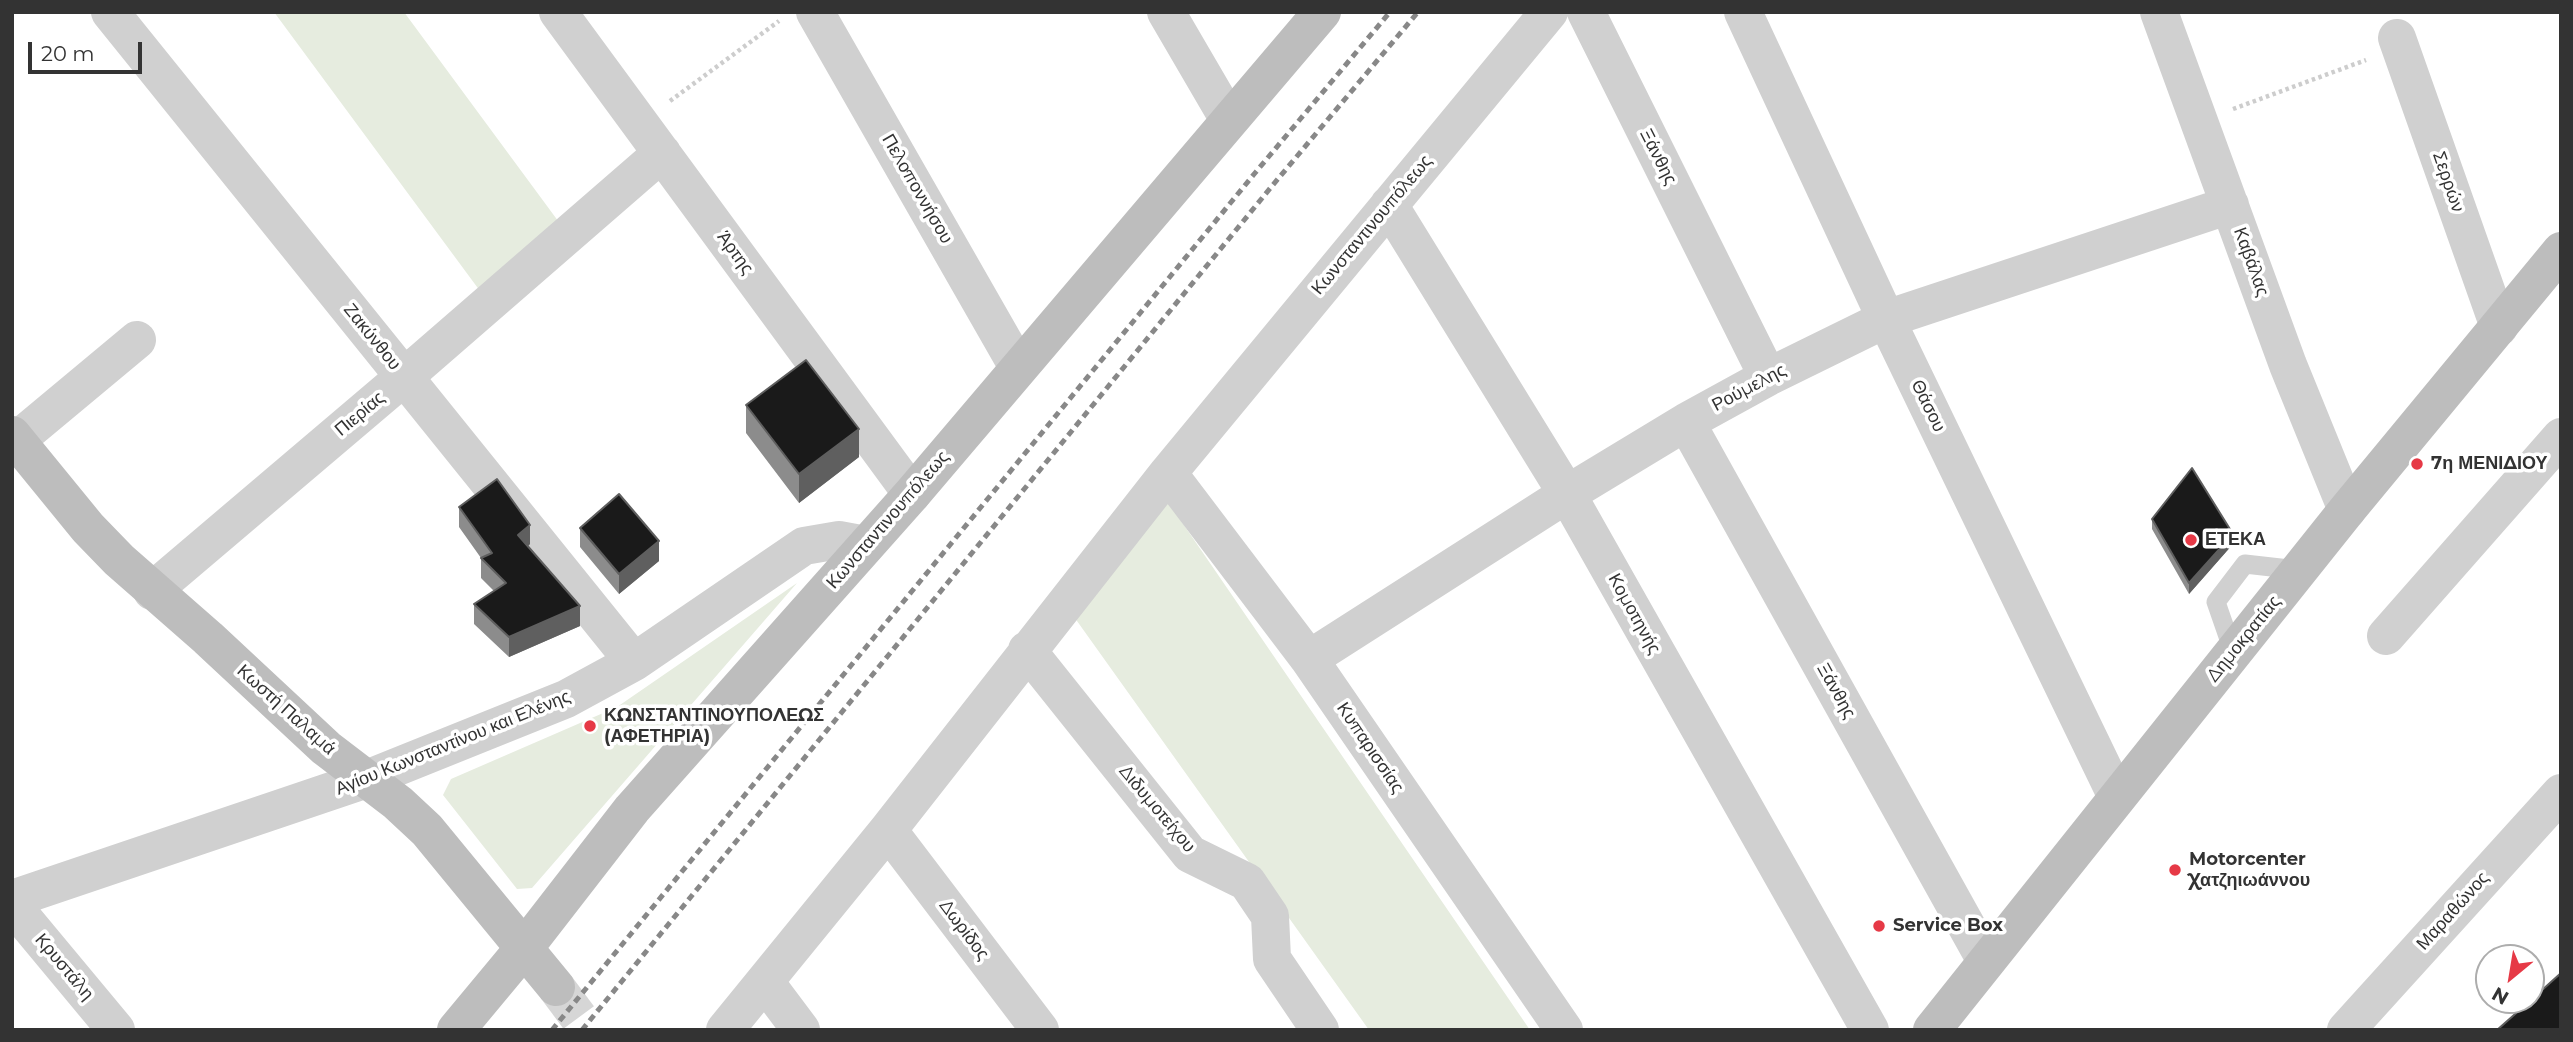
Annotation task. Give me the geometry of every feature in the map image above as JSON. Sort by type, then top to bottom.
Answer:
[{"type":"street","name":"Ζακύνθου","points":[[110,12],[634,662]]},
{"type":"street","name":"Άρτης","points":[[558,12],[912,494]]},
{"type":"street","points":[[1166,12],[1229,120]]},
{"type":"street","name":"Κωνσταντινουπόλεως","points":[[456,1030],[525,947],[632,809],[912,494],[1018,366],[1322,12]]},
{"type":"street","name":"Κωνσταντινουπόλεως","points":[[725,1030],[888,830],[1168,473],[1549,12]]},
{"type":"street","name":"Ξάνθης","points":[[1586,12],[1768,377]]},
{"type":"street","name":"Θάσου","points":[[1743,12],[1886,319],[2117,797]]},
{"type":"street","name":"Καβάλας","points":[[2159,12],[2288,365],[2347,510]]},
{"type":"street","name":"Πελοποννήσου","points":[[798,16],[1018,366]]},
{"type":"street","name":"Σερρών","points":[[2399,42],[2499,327]]},
{"type":"street","name":"Πιερίας","points":[[152,591],[662,153]]},
{"type":"street","name":"Κομοτηνής","points":[[1389,205],[1567,494],[1870,1030]]},
{"type":"street","name":"Ρούμελης","points":[[1309,659],[1567,494],[1686,422],[1768,377],[1886,319],[2230,205]]},
{"type":"street","name":"Δημοκρατίας","points":[[1931,1030],[2298,570],[2561,251]]},
{"type":"street","points":[[15,438],[137,340]]},
{"type":"street","name":"Ξάνθης","points":[[1686,422],[1986,961]]},
{"type":"street","points":[[2386,636],[2561,437]]},
{"type":"street","name":"Κωστή Παλαμά","points":[[15,438],[88,528],[152,591],[208,638],[326,748],[427,830],[556,987]]},
{"type":"street","name":"Κυπαρισσίας","points":[[1168,473],[1309,659],[1564,1030]]},
{"type":"street","name":"Αγίου Κωνσταντίνου και Ελένης","points":[[12,899],[367,779],[566,699],[634,662],[804,546],[839,540],[866,545]]},
{"type":"street","name":"Διδυμοτείχου","points":[[1027,650],[1190,853],[1247,882],[1270,916],[1272,959],[1320,1030]]},
{"type":"street","name":"Μαραθώνος","points":[[2346,1030],[2561,793]]},
{"type":"street","name":"Δωρίδος","points":[[888,830],[1040,1030]]},
{"type":"street","name":"Κρυστάλη","points":[[12,905],[116,1030]]},
{"type":"street","points":[[765,982],[801,1030]]},
{"type":"path","points":[[639,123],[798,16]]},
{"type":"path","points":[[2199,121],[2399,42]]},
{"type":"shaded area","points":[[274,12],[404,12],[564,229],[480,291]]},
{"type":"shaded area","points":[[1164,496],[1530,1030],[1369,1030],[1072,614]]},
{"type":"shaded area","points":[[797,583],[532,888],[517,889],[443,795],[451,779],[617,707]]},
{"type":"building","points":[[806,360],[859,429],[799,474],[746,405]]},
{"type":"building","points":[[2192,468],[2233,534],[2189,583],[2152,519]]},
{"type":"building","points":[[497,479],[530,525],[518,535],[580,606],[509,637],[474,604],[506,583],[481,558],[492,553],[459,507]]},
{"type":"building","points":[[619,494],[659,541],[619,574],[580,528]]},
{"type":"building","points":[[2561,973],[2561,1030],[2497,1030],[2515,1014],[2545,1014],[2545,987]]},
{"type":"tunnel","points":[[556,987],[588,1030]]},
{"type":"railway","points":[[552,1030],[1390,12]]},
{"type":"railway","points":[[582,1030],[1272,186],[1418,12]]},
{"type":"place","name":"7η ΜΕΝΙΔΙΟΥ","points":[[2417,464]]},
{"type":"place","name":"ΕΤΕΚΑ","points":[[2191,540]]},
{"type":"place","name":"ΚΩΝΣΤΑΝΤΙΝΟΥΠΟΛΕΩΣ (ΑΦΕΤΗΡΙΑ)","points":[[590,726]]},
{"type":"place","name":"Motorcenter Χατζηιωάννου","points":[[2175,870]]},
{"type":"place","name":"Service Box","points":[[1879,926]]}]
